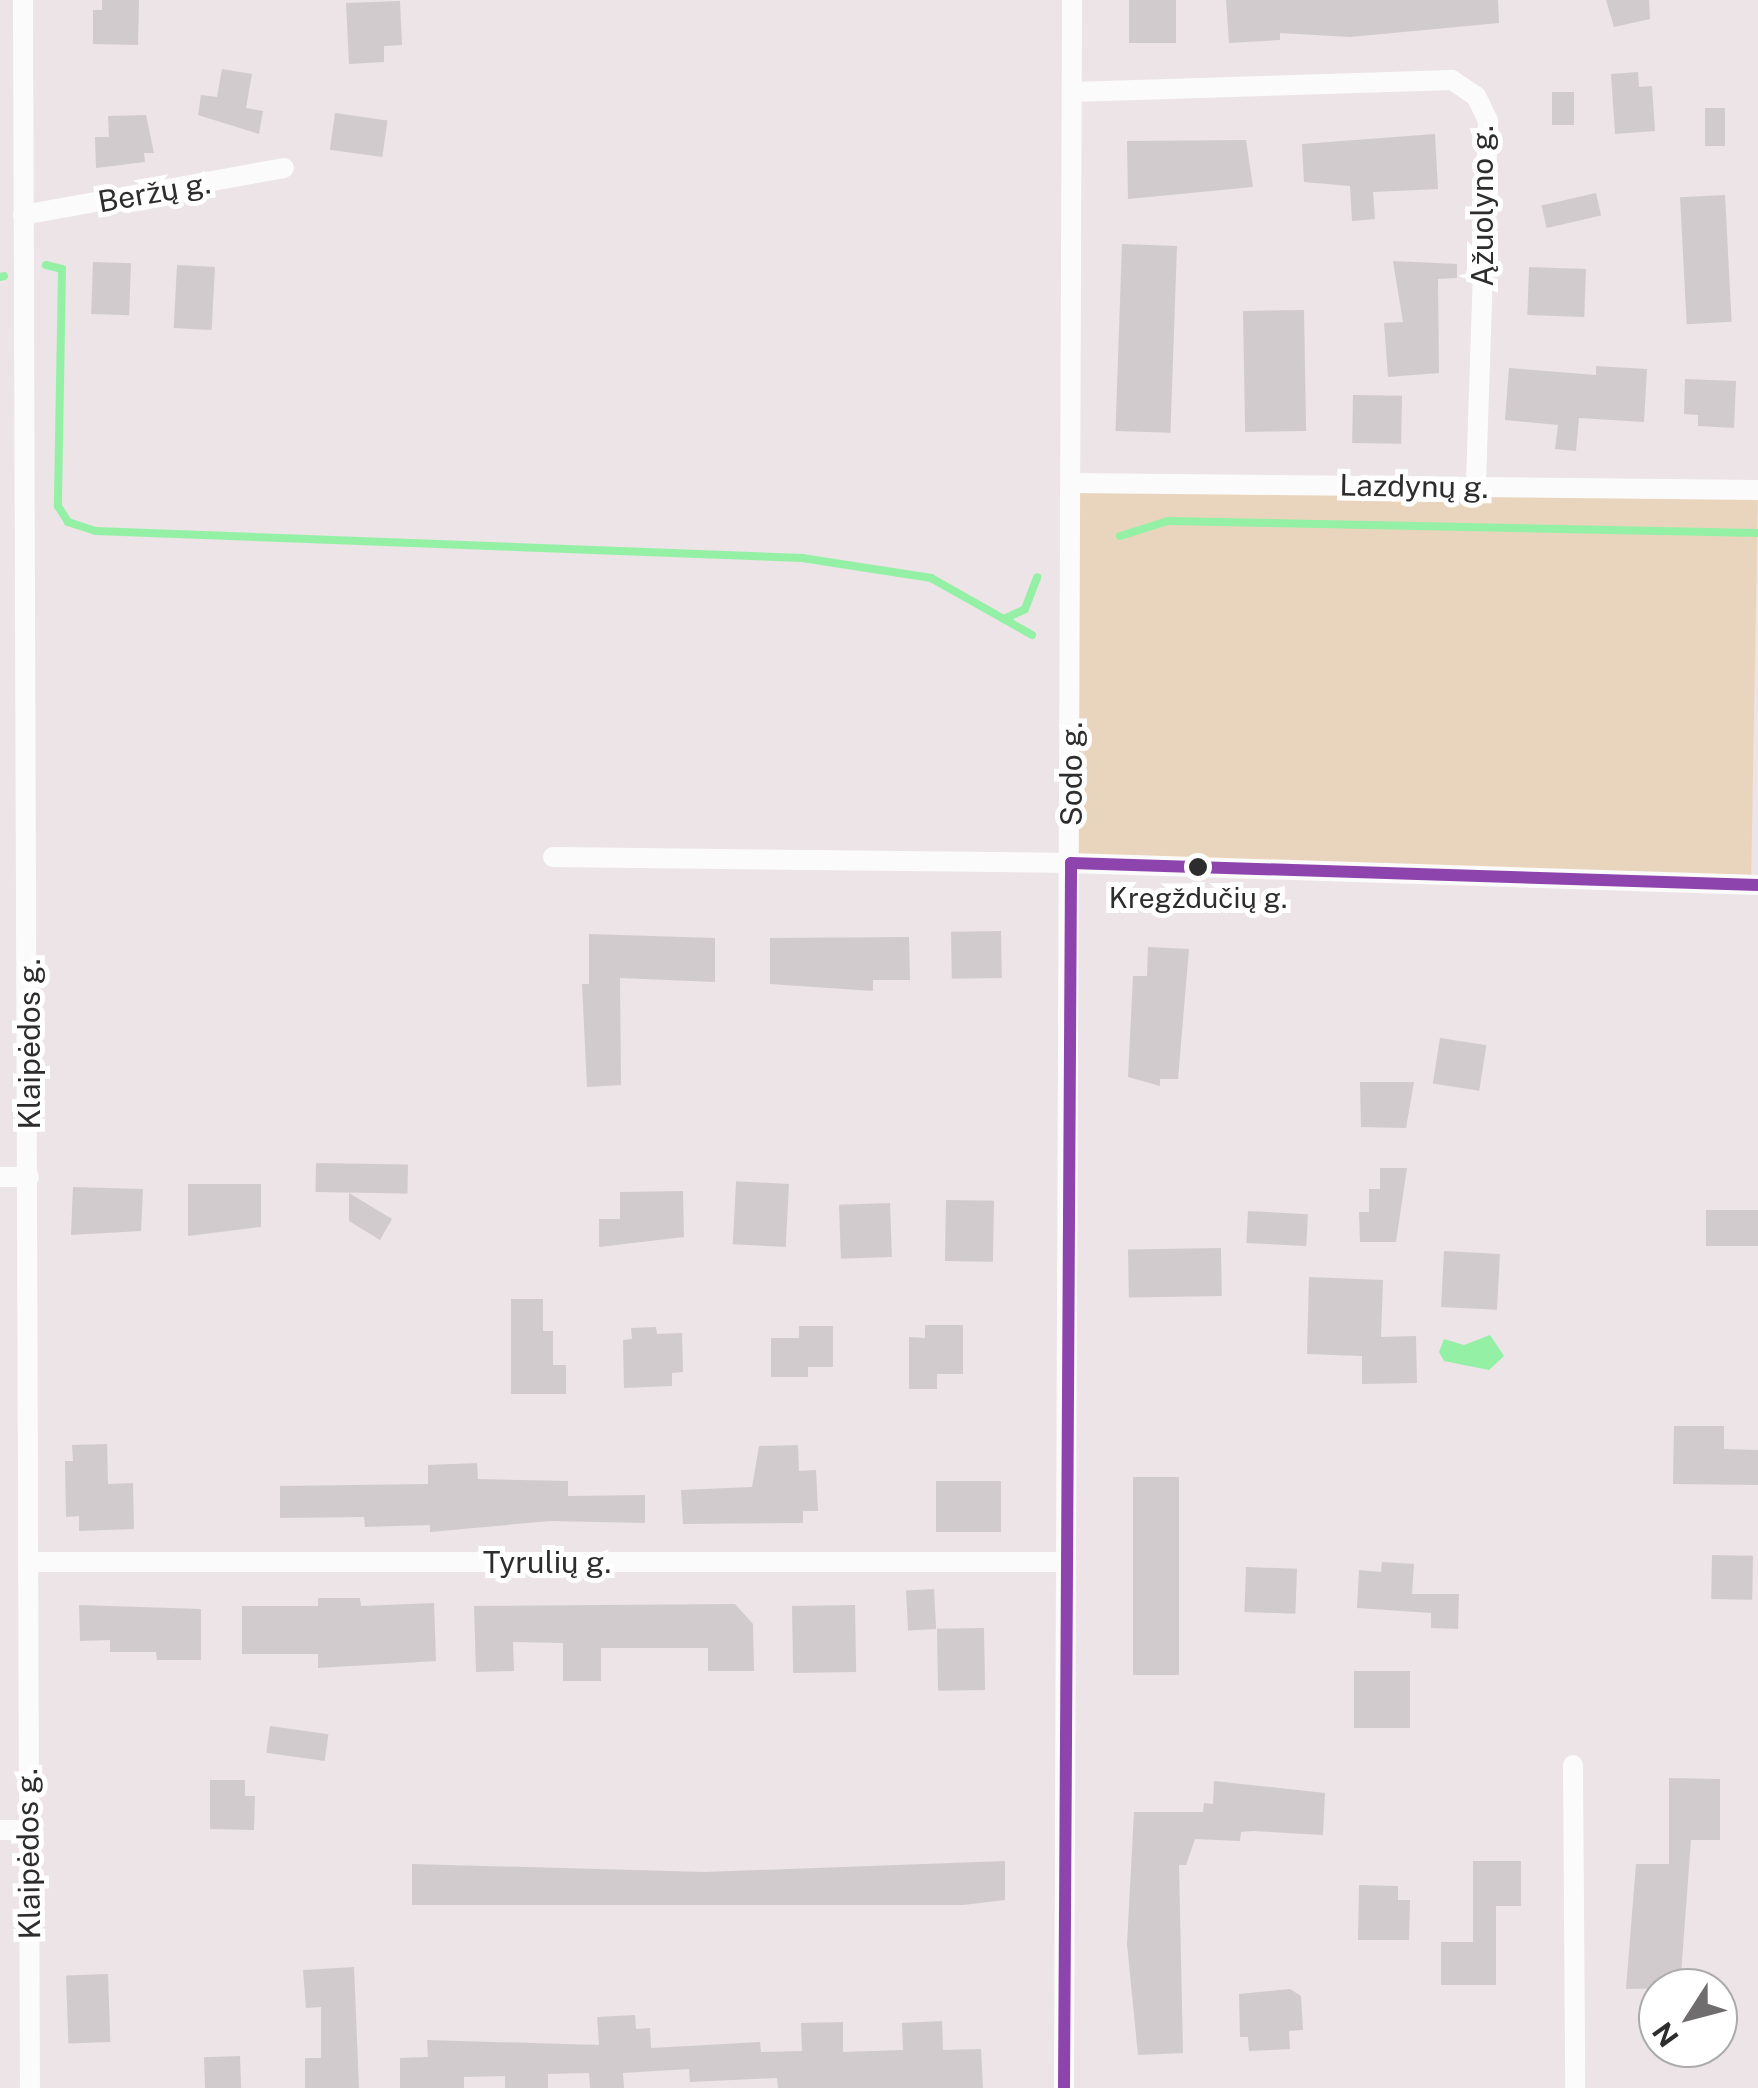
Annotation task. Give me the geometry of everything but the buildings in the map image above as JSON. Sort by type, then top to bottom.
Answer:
[{"type":"street","name":"Klaipėdos g.","points":[[23,0],[30,2088]]},
{"type":"street","name":"Sodo g.","points":[[1064,2088],[1072,0]]},
{"type":"street","name":"Ąžuolyno g.","points":[[1072,92],[1452,80],[1476,96],[1488,120],[1476,487]]},
{"type":"street","name":"Beržų g.","points":[[23,215],[284,168]]},
{"type":"street","name":"Lazdynų g.","points":[[1071,483],[1758,490]]},
{"type":"street","points":[[553,857],[1071,863],[1758,885]]},
{"type":"street","points":[[0,1177],[29,1177]]},
{"type":"street","name":"Tyrulių g.","points":[[28,1562],[1065,1562]]},
{"type":"street","points":[[1573,1765],[1575,2088]]},
{"type":"street","points":[[0,1830],[27,1830]]},
{"type":"shaded area","points":[[1071,483],[1758,495],[1751,875],[1064,863]]},
{"type":"shaded area","points":[[1490,1335],[1504,1356],[1489,1370],[1444,1361],[1439,1352],[1444,1339],[1464,1345]]},
{"type":"waterway","points":[[46,265],[62,269],[58,506],[68,522],[96,531],[802,558],[931,578],[1032,635]]},
{"type":"waterway","points":[[0,277],[4,276]]},
{"type":"waterway","points":[[1120,536],[1168,521],[1758,533]]},
{"type":"waterway","points":[[1004,619],[1025,609],[1037,577]]},
{"type":"transit line","points":[[1071,863],[1758,885]]},
{"type":"transit line","points":[[1064,2088],[1071,863]]},
{"type":"place","name":"Kregždučių g.","points":[[1198,867]]}]
